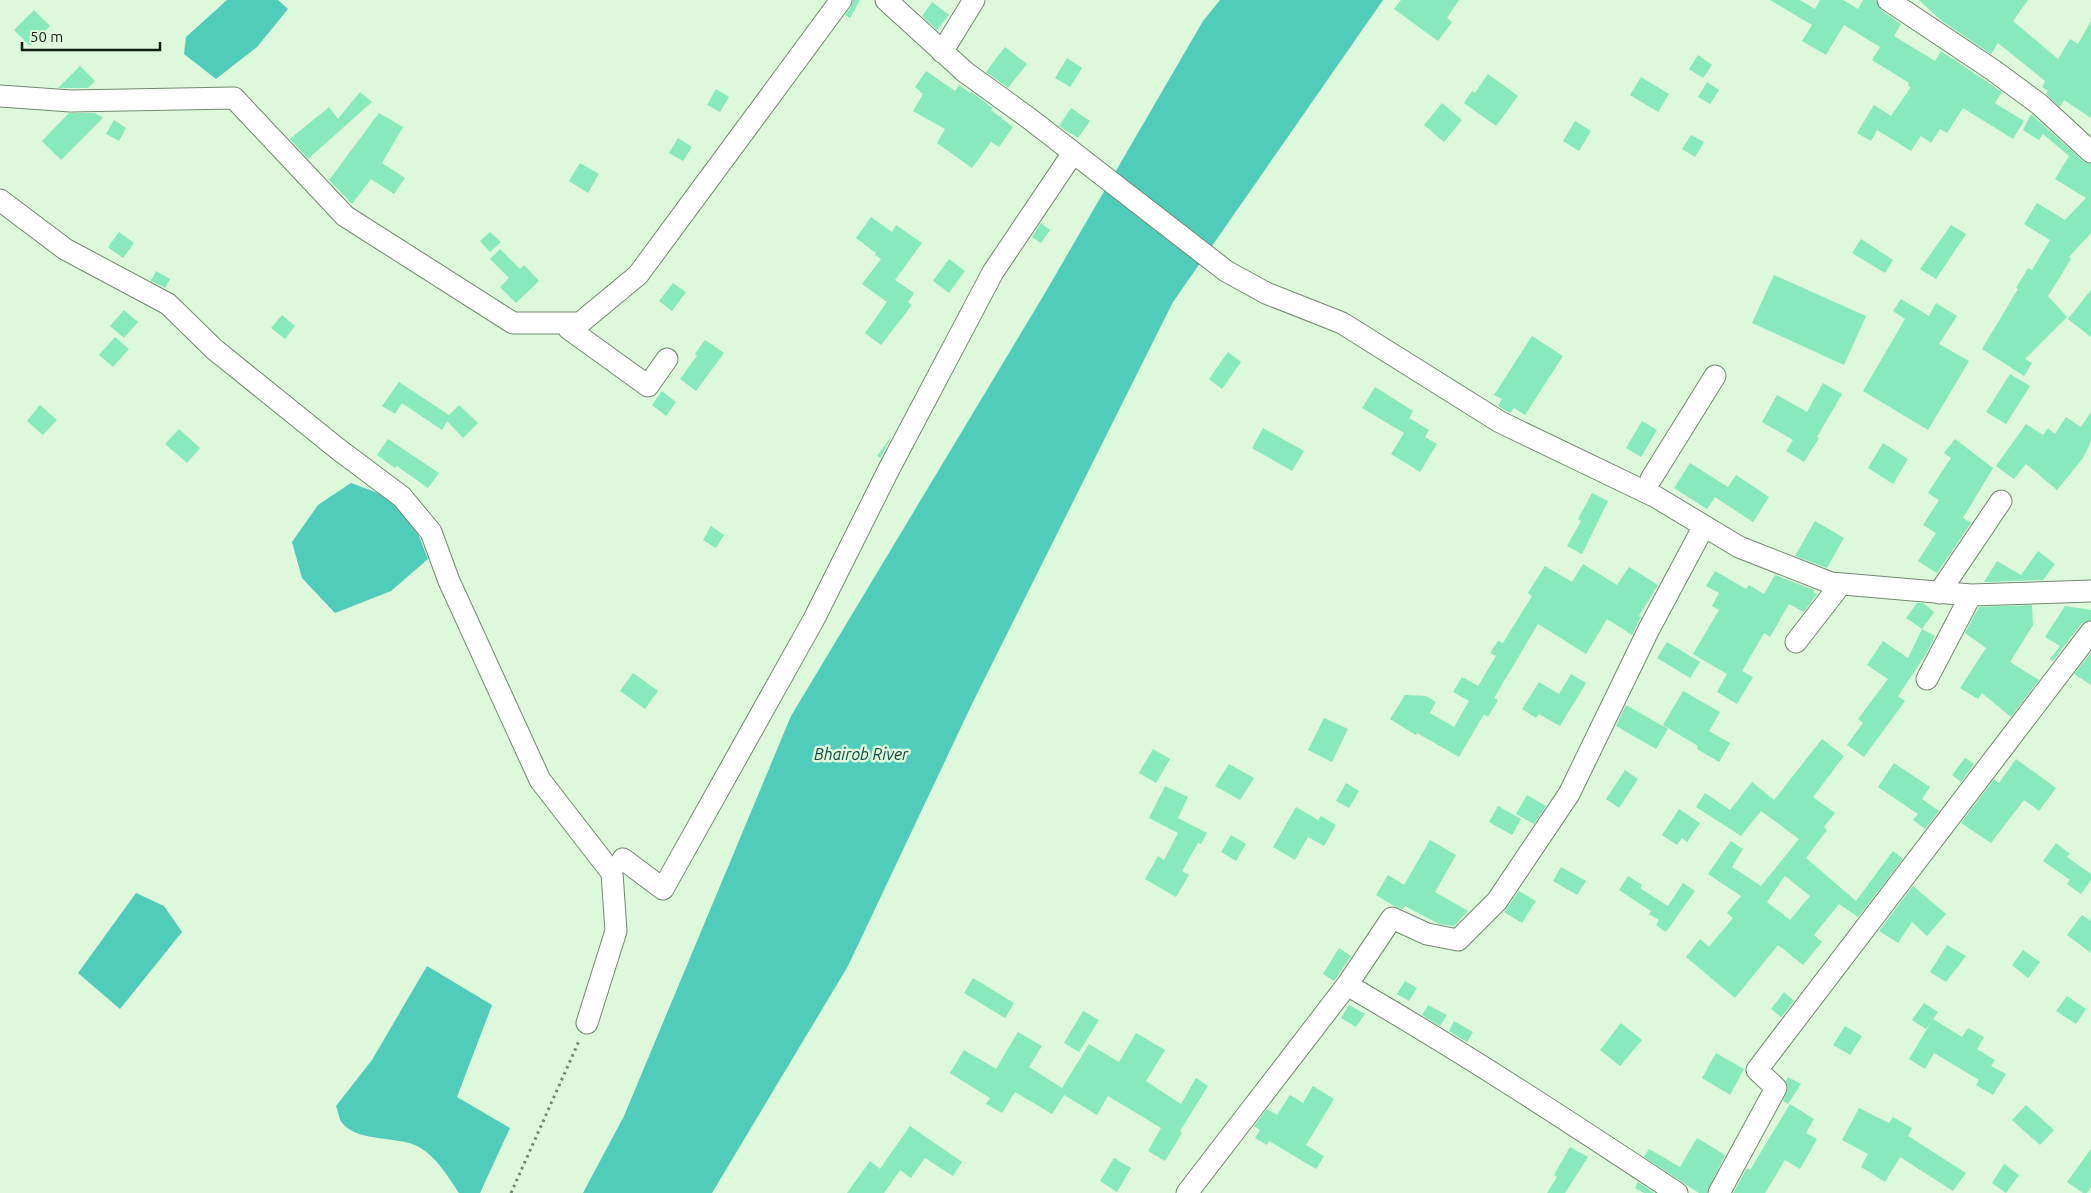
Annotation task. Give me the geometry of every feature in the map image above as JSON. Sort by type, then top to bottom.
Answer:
[{"type":"street","points":[[0,96],[71,101],[234,98],[345,216],[513,323],[580,323],[638,275],[841,0]]},
{"type":"street","points":[[886,0],[965,72],[1226,271],[1266,293],[1342,323],[1500,422],[1656,497],[1739,547],[1831,583],[1971,595],[2091,591]]},
{"type":"street","points":[[942,52],[974,0]]},
{"type":"street","points":[[1888,0],[2032,98],[2091,152]]},
{"type":"street","points":[[623,859],[663,889],[814,619],[888,469],[993,272],[1072,153]]},
{"type":"street","points":[[0,200],[65,249],[168,304],[214,349],[338,449],[402,496],[431,532],[449,581],[540,780],[612,873],[616,931],[587,1023]]},
{"type":"street","points":[[569,329],[648,386],[666,359]]},
{"type":"street","points":[[1651,478],[1715,376]]},
{"type":"street","points":[[1939,593],[2001,501]]},
{"type":"street","points":[[1187,1193],[1347,985],[1392,918],[1427,934],[1458,940],[1497,901],[1568,794],[1645,637],[1704,526]]},
{"type":"street","points":[[1796,642],[1841,584]]},
{"type":"street","points":[[1927,679],[1971,595]]},
{"type":"street","points":[[1719,1193],[1776,1088],[1757,1070],[2091,632]]},
{"type":"street","points":[[1347,985],[1423,1029],[1677,1193]]},
{"type":"path","points":[[511,1193],[587,1023]]},
{"type":"water","points":[[227,0],[278,0],[288,9],[257,47],[216,79],[184,54],[186,37]]},
{"type":"water","name":"Bhairob River","points":[[1220,0],[1383,0],[1173,302],[972,704],[848,966],[712,1193],[583,1193],[624,1116],[791,716],[1045,293],[1203,21]]},
{"type":"water","points":[[351,483],[386,496],[413,521],[428,559],[391,591],[335,613],[302,578],[292,542],[318,505]]},
{"type":"water","points":[[136,893],[164,906],[182,932],[120,1009],[78,973]]},
{"type":"water","points":[[427,966],[492,1005],[457,1097],[510,1128],[480,1193],[459,1193],[437,1162],[419,1147],[410,1143],[359,1134],[350,1130],[343,1124],[336,1106],[372,1060]]},
{"type":"building","points":[[853,0],[860,0],[850,18],[845,15],[851,7]]},
{"type":"building","points":[[1401,0],[1459,0],[1447,18],[1452,22],[1438,41],[1394,9]]},
{"type":"building","points":[[1770,0],[1800,0],[1815,9],[1820,0],[1843,0],[1858,9],[1863,0],[1876,0],[1881,10],[1901,24],[1894,36],[1935,61],[1941,51],[2002,92],[1995,103],[2024,121],[2013,139],[1963,108],[1947,133],[1940,129],[1931,143],[1921,136],[1911,151],[1877,130],[1871,141],[1857,133],[1874,105],[1891,116],[1911,87],[1908,86],[1909,83],[1872,60],[1880,47],[1844,25],[1826,55],[1802,41],[1812,25]]},
{"type":"building","points":[[1919,0],[2028,0],[2013,21],[2058,59],[2070,39],[2078,44],[2091,21],[2091,118],[2064,100],[2060,107],[2046,94],[2048,91],[2042,87],[2045,81],[1998,43],[1991,54],[1942,21]]},
{"type":"building","points":[[932,2],[949,15],[937,30],[922,16]]},
{"type":"building","points":[[34,10],[50,26],[30,46],[14,30]]},
{"type":"building","points":[[1005,47],[1027,64],[1008,88],[986,72]]},
{"type":"building","points":[[1698,55],[1712,65],[1703,78],[1689,69]]},
{"type":"building","points":[[1067,58],[1082,68],[1070,87],[1055,78]]},
{"type":"building","points":[[80,66],[95,81],[88,88],[58,88]]},
{"type":"building","points":[[926,71],[955,91],[959,85],[971,92],[993,108],[991,110],[1013,127],[999,147],[991,142],[972,168],[937,143],[945,129],[913,111],[923,94],[915,87]]},
{"type":"building","points":[[1488,74],[1518,96],[1496,126],[1464,103],[1472,91],[1475,93]]},
{"type":"building","points":[[1641,77],[1669,94],[1658,112],[1630,95]]},
{"type":"building","points":[[1707,82],[1719,90],[1710,104],[1698,97]]},
{"type":"building","points":[[716,89],[729,97],[720,112],[707,105]]},
{"type":"building","points":[[360,92],[372,102],[308,159],[290,139],[329,107],[338,119]]},
{"type":"building","points":[[1442,103],[1462,120],[1444,142],[1424,125]]},
{"type":"building","points":[[1071,108],[1090,121],[1078,138],[1059,126]]},
{"type":"building","points":[[69,113],[95,113],[103,118],[61,160],[42,141]]},
{"type":"building","points":[[379,113],[403,127],[382,163],[405,178],[394,194],[371,179],[352,204],[329,180]]},
{"type":"building","points":[[2031,114],[2083,161],[2091,164],[2091,233],[2069,257],[2071,259],[2048,296],[2067,317],[2025,359],[2032,363],[2024,376],[1982,349],[2018,289],[2016,288],[2028,268],[2032,270],[2050,240],[2024,224],[2037,203],[2065,220],[2086,198],[2055,179],[2069,156],[2043,134],[2039,140],[2023,130]]},
{"type":"building","points":[[114,120],[126,128],[119,141],[106,134]]},
{"type":"building","points":[[1575,121],[1591,131],[1579,151],[1563,141]]},
{"type":"building","points":[[1691,135],[1704,142],[1695,157],[1682,149]]},
{"type":"building","points":[[678,138],[692,147],[683,161],[669,153]]},
{"type":"building","points":[[580,163],[599,174],[588,193],[569,181]]},
{"type":"building","points":[[871,217],[892,232],[896,225],[922,243],[895,280],[914,293],[908,302],[912,305],[881,345],[865,333],[887,302],[862,284],[881,259],[856,238]]},
{"type":"building","points":[[1041,223],[1050,230],[1041,243],[1032,237]]},
{"type":"building","points":[[1951,225],[1966,234],[1936,279],[1920,269]]},
{"type":"building","points":[[119,232],[134,243],[123,258],[108,247]]},
{"type":"building","points":[[490,232],[501,242],[490,252],[480,241]]},
{"type":"building","points":[[1861,239],[1893,260],[1885,273],[1852,253]]},
{"type":"building","points":[[500,249],[520,269],[524,265],[539,281],[516,303],[500,287],[509,278],[490,259]]},
{"type":"building","points":[[949,259],[965,271],[949,293],[933,281]]},
{"type":"building","points":[[156,271],[170,279],[165,288],[151,281]]},
{"type":"building","points":[[1774,275],[1866,316],[1844,365],[1752,323]]},
{"type":"building","points":[[673,283],[686,292],[672,311],[659,301]]},
{"type":"building","points":[[2091,290],[2091,337],[2068,319]]},
{"type":"building","points":[[1901,299],[1929,316],[1936,303],[1957,316],[1939,344],[1969,361],[1928,430],[1863,391],[1905,319],[1893,311]]},
{"type":"building","points":[[124,310],[138,322],[124,338],[110,326]]},
{"type":"building","points":[[282,315],[295,326],[285,339],[271,328]]},
{"type":"building","points":[[1532,336],[1563,356],[1525,415],[1514,408],[1510,413],[1498,406],[1502,399],[1494,395]]},
{"type":"building","points":[[115,337],[129,349],[113,367],[99,355]]},
{"type":"building","points":[[705,340],[724,353],[696,391],[680,379],[697,356],[695,354]]},
{"type":"building","points":[[1228,352],[1241,362],[1222,389],[1209,379]]},
{"type":"building","points":[[2010,374],[2030,386],[2006,424],[1986,412]]},
{"type":"building","points":[[399,382],[449,415],[459,405],[478,423],[463,438],[447,421],[442,430],[402,403],[395,414],[382,406]]},
{"type":"building","points":[[1823,383],[1842,394],[1804,462],[1786,451],[1793,440],[1762,422],[1777,395],[1807,412]]},
{"type":"building","points":[[1375,387],[1413,411],[1409,418],[1429,430],[1425,437],[1437,444],[1420,472],[1391,454],[1404,433],[1362,408]]},
{"type":"building","points":[[662,391],[676,402],[666,416],[652,405]]},
{"type":"building","points":[[40,405],[57,420],[43,435],[27,421]]},
{"type":"building","points":[[2091,412],[2091,441],[2083,458],[2057,490],[2026,464],[2014,479],[1996,466],[2026,424],[2043,435],[2048,428],[2055,434],[2066,417],[2081,427]]},
{"type":"building","points":[[1642,421],[1657,430],[1641,457],[1626,448]]},
{"type":"building","points":[[1263,428],[1304,451],[1292,471],[1252,448]]},
{"type":"building","points":[[179,429],[200,448],[187,463],[165,444]]},
{"type":"building","points":[[891,438],[880,458],[877,456]]},
{"type":"building","points":[[388,439],[439,473],[428,488],[397,466],[395,468],[377,455]]},
{"type":"building","points":[[1955,439],[1993,468],[1963,518],[1971,523],[1937,573],[1918,561],[1936,533],[1923,525],[1939,500],[1928,493],[1951,458],[1944,453]]},
{"type":"building","points":[[1883,443],[1908,459],[1893,484],[1868,468]]},
{"type":"building","points":[[1690,463],[1728,487],[1736,475],[1769,497],[1753,522],[1715,497],[1707,509],[1674,488]]},
{"type":"building","points":[[1592,493],[1608,501],[1582,554],[1567,546],[1581,521],[1578,519]]},
{"type":"building","points":[[1815,521],[1844,538],[1827,568],[1795,556]]},
{"type":"building","points":[[711,526],[724,535],[716,548],[703,540]]},
{"type":"building","points":[[2038,551],[2055,564],[2043,580],[1984,582],[1997,561],[2021,575]]},
{"type":"building","points":[[1583,564],[1617,585],[1629,567],[1658,585],[1639,616],[1641,617],[1632,635],[1607,619],[1586,654],[1538,624],[1494,698],[1498,700],[1488,717],[1484,714],[1459,757],[1390,719],[1405,695],[1426,696],[1436,702],[1430,713],[1454,727],[1469,701],[1453,692],[1462,677],[1478,686],[1496,656],[1490,653],[1498,641],[1503,643],[1532,596],[1528,593],[1545,566],[1572,582]]},
{"type":"building","points":[[1715,571],[1746,589],[1749,585],[1764,594],[1775,575],[1814,590],[1813,592],[1817,594],[1804,612],[1789,604],[1770,637],[1764,633],[1742,671],[1753,677],[1737,704],[1717,692],[1727,674],[1693,654],[1719,610],[1712,606],[1719,593],[1706,586]]},
{"type":"building","points":[[1917,603],[1923,603],[1934,612],[1922,629],[1906,618]]},
{"type":"building","points":[[2032,605],[2033,625],[2010,662],[2039,680],[2011,717],[1982,693],[1978,699],[1960,688],[1986,648],[1965,633],[1979,607]]},
{"type":"building","points":[[2065,606],[2091,610],[2091,620],[2081,624],[2053,661],[2050,659],[2060,646],[2045,637]]},
{"type":"building","points":[[1922,629],[1935,636],[1926,654],[1898,696],[1905,701],[1864,757],[1847,745],[1863,723],[1858,719],[1888,679],[1867,665],[1883,641],[1908,658]]},
{"type":"building","points":[[1667,642],[1700,662],[1690,678],[1657,658]]},
{"type":"building","points":[[2091,653],[2091,685],[2074,674]]},
{"type":"building","points":[[633,673],[658,691],[645,709],[620,691]]},
{"type":"building","points":[[1571,674],[1586,683],[1560,726],[1539,714],[1536,718],[1522,709],[1539,682],[1559,694]]},
{"type":"building","points":[[1683,691],[1720,712],[1709,731],[1730,743],[1719,762],[1697,749],[1698,746],[1663,725]]},
{"type":"building","points":[[1626,705],[1668,729],[1656,749],[1616,726]]},
{"type":"building","points":[[1324,718],[1348,729],[1332,762],[1308,750]]},
{"type":"building","points":[[1822,739],[1844,756],[1813,797],[1835,813],[1824,827],[1827,830],[1806,858],[1856,901],[1893,851],[1903,859],[1858,917],[1839,904],[1814,935],[1822,942],[1803,965],[1778,945],[1735,998],[1686,957],[1700,939],[1709,947],[1733,918],[1727,913],[1741,896],[1708,874],[1731,841],[1743,849],[1732,867],[1761,886],[1799,839],[1761,811],[1741,836],[1696,807],[1705,793],[1730,810],[1752,782],[1774,800]],"holes":[[[1785,876],[1810,896],[1790,920],[1767,902]]]},
{"type":"building","points":[[1153,749],[1170,759],[1156,783],[1139,773]]},
{"type":"building","points":[[1965,758],[1974,764],[1961,782],[1952,775]]},
{"type":"building","points":[[2016,759],[2056,788],[2039,811],[2024,800],[1991,843],[1961,823],[1994,779],[1999,783]]},
{"type":"building","points":[[1894,763],[1930,787],[1922,799],[1939,811],[1925,829],[1913,820],[1918,814],[1878,787]]},
{"type":"building","points":[[1229,764],[1254,778],[1240,800],[1215,786]]},
{"type":"building","points":[[1625,770],[1638,779],[1619,808],[1606,799]]},
{"type":"building","points":[[1346,783],[1359,791],[1349,808],[1336,801]]},
{"type":"building","points":[[1165,786],[1188,797],[1178,818],[1207,833],[1201,844],[1198,843],[1182,871],[1189,875],[1176,897],[1145,879],[1158,856],[1164,860],[1178,833],[1149,818]]},
{"type":"building","points":[[1527,795],[1546,806],[1534,824],[1516,814]]},
{"type":"building","points":[[1498,806],[1521,819],[1512,835],[1489,822]]},
{"type":"building","points":[[1296,807],[1318,820],[1321,816],[1336,825],[1324,846],[1308,837],[1295,860],[1273,847]]},
{"type":"building","points":[[1679,809],[1700,823],[1687,842],[1682,838],[1677,845],[1662,835]]},
{"type":"building","points":[[1231,835],[1246,844],[1236,861],[1221,852]]},
{"type":"building","points":[[1430,840],[1456,855],[1435,892],[1468,911],[1454,926],[1439,924],[1405,906],[1403,909],[1394,906],[1376,895],[1388,875],[1404,885]]},
{"type":"building","points":[[2056,843],[2070,854],[2067,857],[2091,874],[2091,880],[2081,894],[2067,884],[2070,880],[2043,861]]},
{"type":"building","points":[[1561,867],[1586,881],[1577,895],[1553,881]]},
{"type":"building","points":[[1628,876],[1642,885],[1640,888],[1668,906],[1683,883],[1695,891],[1666,932],[1656,925],[1659,920],[1649,914],[1651,911],[1619,890]]},
{"type":"building","points":[[1913,886],[1946,914],[1927,936],[1912,922],[1898,943],[1879,931]]},
{"type":"building","points":[[1519,891],[1536,901],[1522,923],[1504,912]]},
{"type":"building","points":[[2082,915],[2091,921],[2091,953],[2067,935]]},
{"type":"building","points":[[1947,945],[1966,956],[1946,982],[1930,972]]},
{"type":"building","points":[[1339,948],[1351,956],[1334,981],[1323,974]]},
{"type":"building","points":[[2023,950],[2040,962],[2028,978],[2012,965]]},
{"type":"building","points":[[973,978],[1014,1003],[1005,1018],[964,993]]},
{"type":"building","points":[[1405,981],[1417,988],[1409,1001],[1397,994]]},
{"type":"building","points":[[1784,992],[1794,1001],[1781,1017],[1771,1009]]},
{"type":"building","points":[[2067,996],[2086,1009],[2076,1024],[2056,1011]]},
{"type":"building","points":[[1924,1003],[1938,1012],[1926,1029],[1912,1020]]},
{"type":"building","points":[[1349,1005],[1365,1014],[1356,1027],[1341,1018]]},
{"type":"building","points":[[1428,1005],[1447,1015],[1440,1026],[1422,1015]]},
{"type":"building","points":[[1083,1011],[1099,1020],[1079,1052],[1064,1043]]},
{"type":"building","points":[[1933,1019],[1962,1037],[1968,1028],[1984,1037],[1977,1049],[1995,1060],[1991,1066],[2006,1074],[1993,1095],[1976,1085],[1979,1080],[1934,1053],[1925,1069],[1909,1059]]},
{"type":"building","points":[[1454,1021],[1473,1032],[1467,1042],[1449,1031]]},
{"type":"building","points":[[1621,1023],[1642,1040],[1620,1066],[1600,1050]]},
{"type":"building","points":[[1845,1026],[1862,1036],[1850,1055],[1833,1045]]},
{"type":"building","points":[[1018,1032],[1042,1046],[1029,1067],[1062,1088],[1089,1044],[1119,1062],[1136,1033],[1165,1050],[1146,1081],[1181,1104],[1196,1078],[1208,1086],[1180,1131],[1182,1133],[1165,1161],[1148,1151],[1161,1128],[1108,1096],[1097,1115],[1064,1095],[1052,1114],[1015,1092],[1002,1113],[986,1104],[990,1098],[950,1073],[964,1050],[996,1069]]},
{"type":"building","points":[[1716,1053],[1744,1069],[1730,1095],[1702,1078]]},
{"type":"building","points":[[1788,1077],[1801,1084],[1788,1104],[1783,1101],[1788,1089],[1786,1081]]},
{"type":"building","points":[[1313,1086],[1334,1099],[1306,1145],[1324,1156],[1316,1169],[1269,1141],[1267,1145],[1255,1138],[1260,1130],[1254,1126],[1267,1109],[1277,1115],[1290,1095],[1303,1103]]},
{"type":"building","points":[[1790,1104],[1814,1119],[1806,1133],[1817,1139],[1800,1169],[1785,1160],[1765,1193],[1733,1193],[1747,1168],[1750,1170]]},
{"type":"building","points":[[2026,1105],[2054,1130],[2040,1145],[2012,1120]]},
{"type":"building","points":[[1859,1108],[1889,1123],[1893,1117],[1912,1128],[1908,1136],[1966,1173],[1953,1191],[1900,1157],[1885,1182],[1861,1167],[1868,1154],[1842,1140]]},
{"type":"building","points":[[910,1126],[962,1162],[953,1176],[925,1158],[911,1178],[900,1170],[884,1193],[847,1193],[870,1161],[880,1169]]},
{"type":"building","points":[[1697,1138],[1725,1155],[1707,1193],[1699,1193],[1644,1157],[1649,1149],[1680,1167]]},
{"type":"building","points":[[1570,1147],[1588,1157],[1565,1193],[1547,1193],[1557,1177],[1554,1175]]},
{"type":"building","points":[[2091,1149],[2091,1187],[2087,1193],[2083,1193],[2067,1182]]},
{"type":"building","points":[[1114,1158],[1131,1168],[1117,1192],[1100,1181]]},
{"type":"building","points":[[2004,1164],[2019,1175],[2006,1193],[1992,1183]]},
{"type":"building","points":[[1638,1182],[1654,1193],[1644,1193],[1635,1188]]}]
